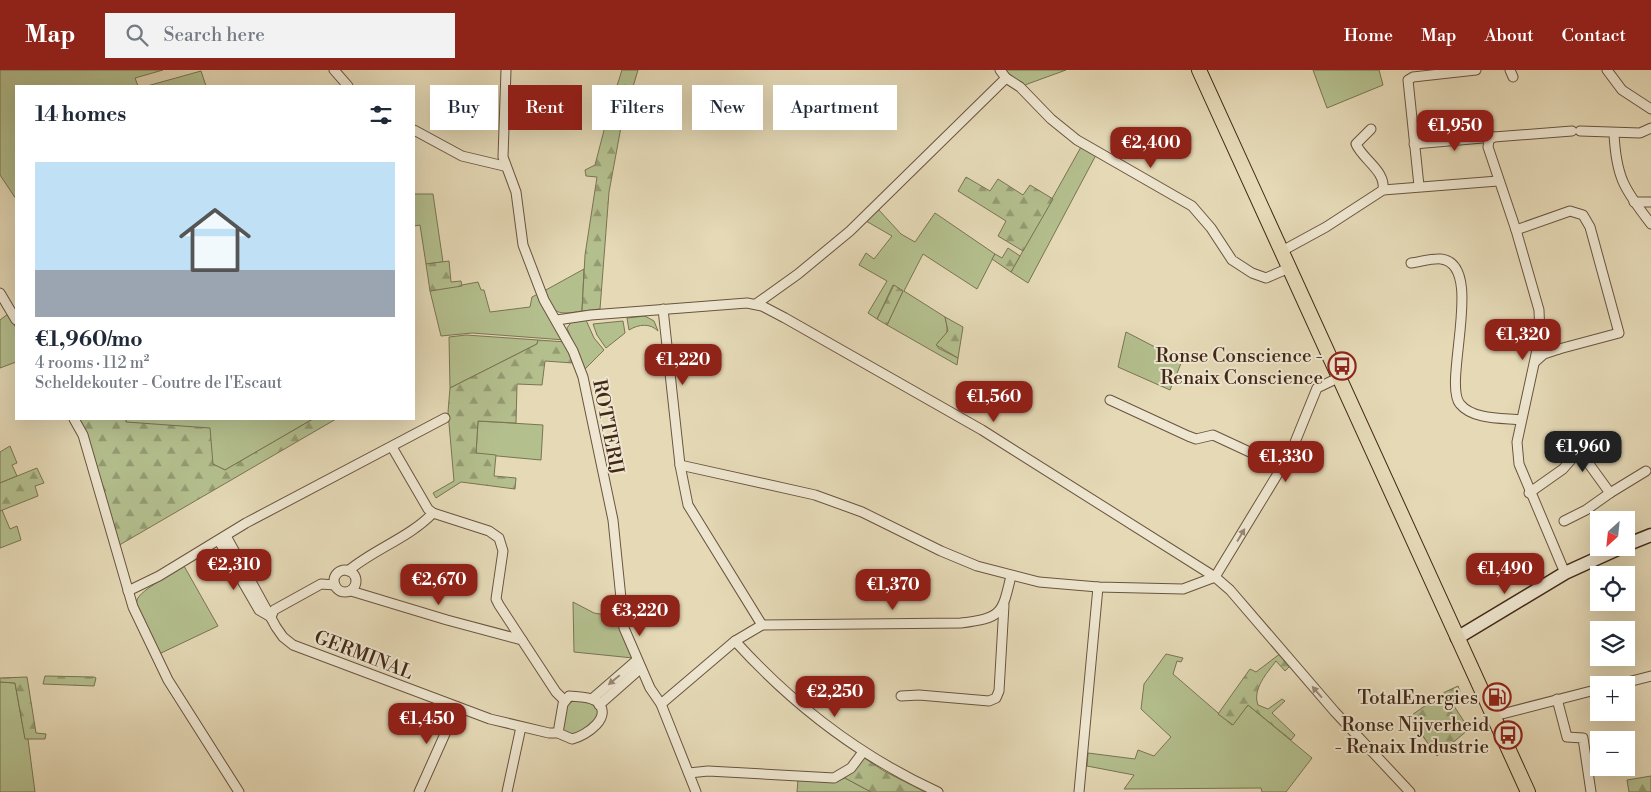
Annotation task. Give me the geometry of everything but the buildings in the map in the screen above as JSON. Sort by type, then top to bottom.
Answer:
[{"type":"main road","points":[[1200,70],[1528,792]]},
{"type":"street","points":[[334,70],[347,85]]},
{"type":"street","points":[[415,131],[462,156],[504,166],[506,70]]},
{"type":"street","points":[[1000,70],[1006,78],[1020,88],[1051,119],[1077,140],[1192,206],[1207,222],[1232,260],[1252,273],[1266,278],[1289,268]]},
{"type":"street","points":[[1419,186],[1408,80],[1413,76],[1476,70]]},
{"type":"street","points":[[1607,70],[1622,90],[1651,109]]},
{"type":"street","points":[[756,304],[798,274],[850,231],[1006,78]]},
{"type":"street","points":[[1371,129],[1356,144],[1381,176],[1384,183],[1382,190]]},
{"type":"street","points":[[1414,144],[1576,131],[1650,131]]},
{"type":"street","points":[[1614,132],[1615,162],[1623,186],[1651,221]]},
{"type":"street","points":[[1494,137],[1490,140],[1488,147],[1516,230],[1539,310],[1540,336],[1521,420],[1518,442],[1519,464],[1564,573]]},
{"type":"street","name":"ROTTERIJ","points":[[504,166],[516,192],[526,257],[544,300],[573,351],[587,393],[613,520],[622,617],[639,664],[661,704],[696,792]]},
{"type":"street","points":[[1282,251],[1326,227],[1382,190],[1498,181]]},
{"type":"street","points":[[1634,202],[1651,202]]},
{"type":"street","points":[[1516,230],[1570,211],[1583,215],[1590,227],[1619,333],[1559,348],[1544,354],[1534,362]]},
{"type":"street","points":[[1411,263],[1441,259],[1449,262],[1459,274],[1462,311],[1454,390],[1461,406],[1476,414],[1521,420]]},
{"type":"street","points":[[0,293],[15,318]]},
{"type":"street","points":[[557,320],[727,303],[756,304],[785,318],[957,415],[1136,525],[1215,577],[1230,590],[1334,712],[1410,792]]},
{"type":"street","points":[[663,309],[680,465],[688,505],[762,625]]},
{"type":"street","points":[[1540,336],[1549,345],[1559,348]]},
{"type":"street","points":[[680,465],[815,495],[862,512],[950,555],[977,566],[1011,576],[1039,582],[1098,587],[1183,589],[1215,577],[1291,452],[1317,388],[1340,377]]},
{"type":"street","points":[[1110,400],[1188,436],[1196,438],[1213,436],[1282,467]]},
{"type":"street","points":[[128,591],[148,582],[246,523],[445,418]]},
{"type":"street","points":[[75,420],[83,435],[133,606],[168,680],[239,792]]},
{"type":"street","points":[[392,447],[428,509],[433,513],[489,531],[499,538],[503,548],[496,599],[556,692],[565,701]]},
{"type":"street","points":[[1530,493],[1563,469],[1577,453],[1582,453],[1610,492]]},
{"type":"street","points":[[1564,521],[1586,510],[1610,492],[1646,471]]},
{"type":"street","points":[[335,585],[336,575],[348,571],[360,560],[421,525],[433,513]]},
{"type":"street","points":[[1635,541],[1651,535]]},
{"type":"street","name":"GERMINAL","points":[[222,539],[283,637],[293,645],[490,720],[558,733],[572,739],[593,730],[598,725],[601,714],[595,702]]},
{"type":"street","points":[[1457,638],[1564,573],[1602,556]]},
{"type":"street","points":[[348,571],[356,580],[351,591]]},
{"type":"street","points":[[901,696],[919,695],[989,701],[996,698],[999,691],[1004,604],[1011,576]]},
{"type":"street","points":[[271,617],[274,610],[321,584],[335,585],[342,592],[351,591],[522,640]]},
{"type":"street","points":[[1079,792],[1098,587]]},
{"type":"street","points":[[661,704],[735,641],[762,625],[961,622],[990,619],[998,613],[1004,604]]},
{"type":"street","points":[[735,641],[782,690],[809,713],[863,752],[901,774],[938,792]]},
{"type":"street","points":[[558,733],[565,701],[569,696],[595,702],[639,664]]},
{"type":"street","points":[[1635,680],[1651,676]]},
{"type":"street","points":[[1494,716],[1590,691]]},
{"type":"street","points":[[1557,699],[1567,737],[1569,739],[1583,738],[1591,792]]},
{"type":"street","points":[[419,792],[457,707]]},
{"type":"street","points":[[507,792],[521,727]]},
{"type":"street","points":[[689,773],[708,771],[834,778],[851,768],[863,752]]},
{"type":"green space","points":[[0,70],[163,70],[135,78],[138,85],[15,85],[15,198],[0,175]]},
{"type":"green space","points":[[622,70],[638,70],[634,85],[617,85]]},
{"type":"green space","points":[[1005,70],[1066,70],[1022,86]]},
{"type":"green space","points":[[1313,70],[1379,70],[1383,85],[1327,108]]},
{"type":"green space","points":[[201,71],[206,85],[151,85]]},
{"type":"green space","points":[[604,130],[620,130],[609,192],[600,309],[582,311],[585,255],[597,177],[586,176],[585,170],[595,165]]},
{"type":"green space","points":[[1081,147],[1096,155],[1028,283],[1011,272]]},
{"type":"green space","points":[[966,177],[990,191],[998,179],[1023,195],[1030,185],[1053,199],[1023,251],[998,236],[1006,221],[958,191]]},
{"type":"green space","points":[[415,194],[433,194],[443,262],[426,264],[420,225],[415,226]]},
{"type":"green space","points":[[878,209],[901,234],[915,242],[935,213],[995,254],[977,289],[923,254],[904,291],[945,317],[947,331],[938,342],[938,348],[958,358],[957,365],[887,325],[903,291],[893,285],[877,319],[868,313],[887,281],[859,265],[866,253],[874,259],[892,236],[866,221]]},
{"type":"green space","points":[[1008,248],[1020,256],[1011,272],[992,259],[995,254],[1002,258]]},
{"type":"green space","points":[[449,261],[451,282],[461,281],[462,286],[430,291],[426,264]]},
{"type":"green space","points":[[584,269],[582,311],[557,312],[544,291]]},
{"type":"green space","points":[[478,282],[481,290],[484,290],[490,312],[530,307],[532,297],[538,294],[565,340],[472,333],[441,336],[430,291]]},
{"type":"green space","points":[[894,285],[903,291],[887,325],[877,319]]},
{"type":"green space","points":[[8,314],[15,326],[15,362],[0,368],[0,320]]},
{"type":"green space","points":[[645,316],[654,321],[658,331],[655,328],[644,325],[629,330],[627,318]]},
{"type":"green space","points":[[945,317],[963,327],[958,358],[936,345],[948,331]]},
{"type":"green space","points":[[586,320],[594,338],[604,350],[584,370],[567,328],[572,321]]},
{"type":"green space","points":[[623,321],[625,333],[606,348],[597,335],[593,324]]},
{"type":"green space","points":[[1126,332],[1182,361],[1170,390],[1118,367]]},
{"type":"green space","points":[[466,335],[538,340],[537,344],[450,388],[449,337]]},
{"type":"green space","points":[[538,340],[566,342],[573,363],[545,361],[542,385],[517,384],[516,423],[478,421],[476,453],[496,455],[494,476],[516,478],[515,489],[461,482],[436,498],[433,493],[454,481],[448,412],[450,388],[537,344]]},
{"type":"green space","points":[[77,420],[126,420],[126,422],[210,428],[213,464],[225,470],[311,420],[334,420],[116,547]]},
{"type":"green space","points":[[126,420],[311,420],[225,470],[126,422]]},
{"type":"green space","points":[[478,421],[543,425],[541,460],[476,454]]},
{"type":"green space","points":[[10,446],[17,463],[12,465],[17,476],[0,483],[0,452]]},
{"type":"green space","points":[[37,468],[44,483],[35,486],[38,496],[0,511],[0,483]]},
{"type":"green space","points":[[2,510],[10,529],[17,526],[21,540],[0,548],[0,511]]},
{"type":"green space","points":[[184,566],[218,626],[159,654],[138,612],[137,600],[144,591]]},
{"type":"green space","points":[[573,602],[594,613],[618,617],[625,642],[633,658],[574,652]]},
{"type":"green space","points":[[1281,653],[1290,666],[1285,671],[1276,661],[1261,681],[1257,699],[1258,705],[1268,709],[1282,699],[1285,701],[1272,713],[1295,735],[1291,740],[1248,705],[1233,725],[1218,714],[1250,669],[1256,672]]},
{"type":"green space","points":[[1166,654],[1183,658],[1181,662],[1177,661],[1173,674],[1232,725],[1248,705],[1312,758],[1286,792],[1262,792],[1261,788],[1124,789],[1134,775],[1087,766],[1088,753],[1135,759],[1138,750],[1154,756],[1171,737],[1141,709],[1144,684]]},
{"type":"green space","points":[[45,676],[96,678],[94,686],[43,684]]},
{"type":"green space","points":[[27,677],[36,733],[46,734],[45,739],[25,739],[15,683],[0,682],[0,678]]},
{"type":"green space","points":[[0,682],[15,683],[25,738],[28,739],[35,792],[0,792]]},
{"type":"green space","points":[[1458,686],[1460,691],[1452,703],[1469,729],[1437,756],[1409,717],[1445,692]]},
{"type":"green space","points":[[574,700],[590,702],[596,706],[598,712],[592,724],[586,730],[571,734],[564,731],[562,725],[567,706]]},
{"type":"green space","points":[[863,757],[884,771],[925,792],[871,792],[845,778]]},
{"type":"green space","points":[[1651,776],[1651,792],[1629,792],[1627,780]]},
{"type":"green space","points":[[845,778],[871,792],[797,792],[798,779],[838,781]]},
{"type":"place","name":"Ronse Conscience - Renaix Conscience","points":[[1342,366]]},
{"type":"place","name":"TotalEnergies","points":[[1497,697]]},
{"type":"place","name":"Ronse Nijverheid - Renaix Industrie","points":[[1508,735]]}]
